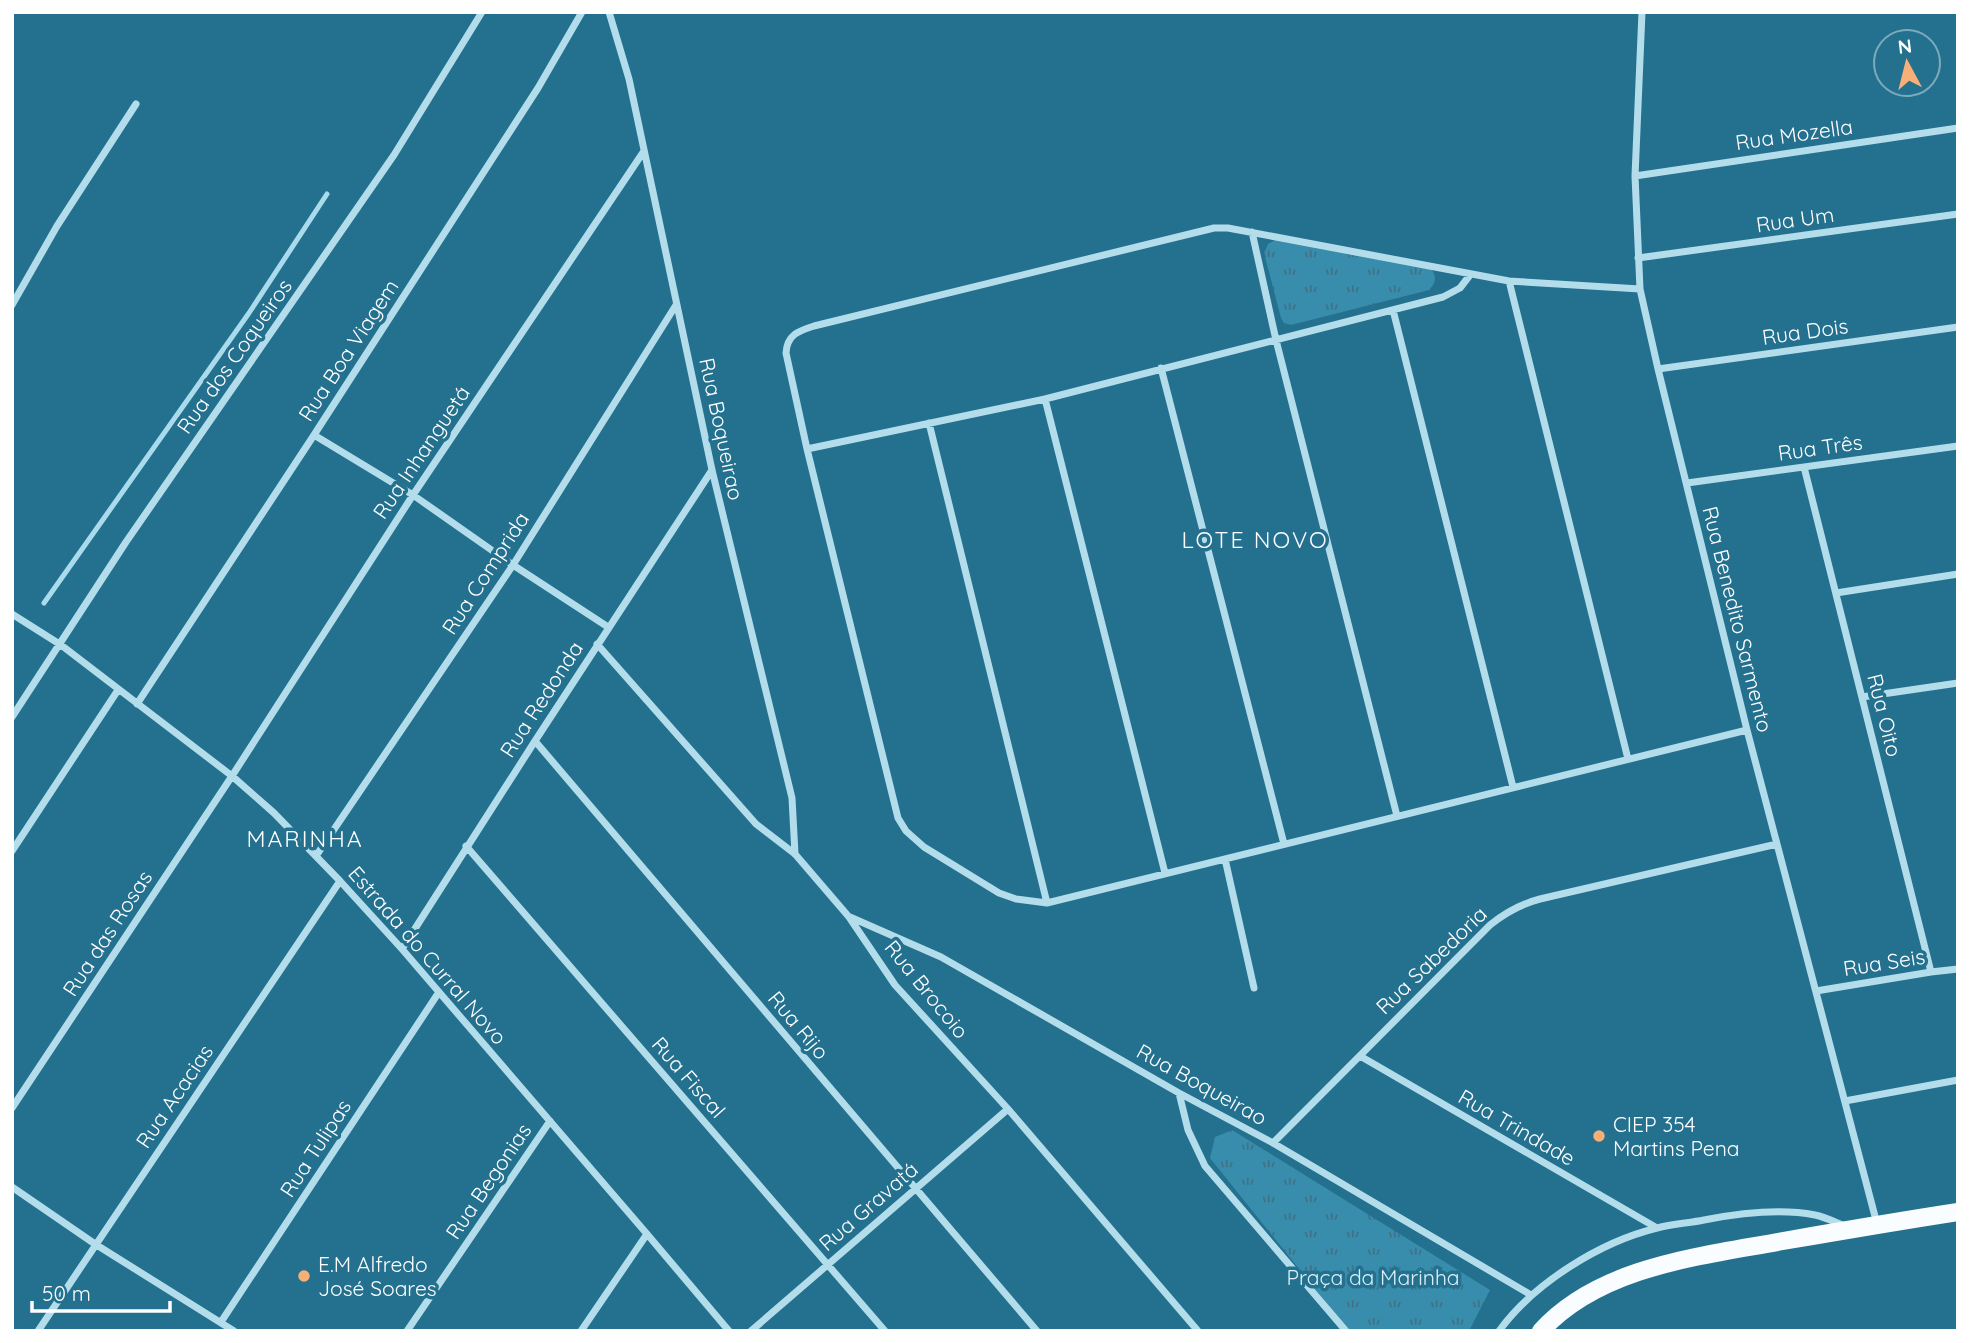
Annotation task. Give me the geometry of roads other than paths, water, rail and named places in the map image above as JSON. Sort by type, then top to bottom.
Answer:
[{"type":"main road","points":[[1541,1331],[1577,1301],[1614,1281],[1679,1260],[1958,1212]]},
{"type":"street","name":"Rua dos Coqueiros","points":[[12,717],[126,542],[394,155],[482,12]]},
{"type":"street","name":"Rua Boa Viagem","points":[[136,704],[538,88],[582,12]]},
{"type":"street","name":"Rua Boqueirao","points":[[609,12],[629,79],[712,470],[792,798],[795,854]]},
{"type":"street","name":"Rua Benedito Sarmento","points":[[1642,12],[1635,176],[1640,289],[1747,730],[1877,1225]]},
{"type":"street","points":[[12,305],[57,226],[136,104]]},
{"type":"street","name":"Rua Mozella","points":[[1635,176],[1958,128]]},
{"type":"street","name":"Rua Inhanguetá","points":[[232,776],[413,495],[644,150]]},
{"type":"street","name":"Rua Um","points":[[1638,258],[1958,214]]},
{"type":"street","points":[[1640,289],[1509,281],[1252,232],[1214,228],[798,331],[790,337],[786,353],[898,818],[906,831],[924,847],[999,893],[1016,899],[1047,903],[1747,730]]},
{"type":"street","points":[[1252,232],[1276,340],[1397,816]]},
{"type":"street","points":[[807,449],[1045,399],[1443,297],[1460,288],[1470,275]]},
{"type":"street","points":[[1509,281],[1628,759]]},
{"type":"street","name":"Rua Comprida","points":[[316,856],[513,565],[677,304]]},
{"type":"street","points":[[1393,310],[1513,788]]},
{"type":"street","name":"Rua Dois","points":[[1658,369],[1958,327]]},
{"type":"street","points":[[1161,368],[1284,844]]},
{"type":"street","points":[[1045,399],[1165,873]]},
{"type":"street","points":[[929,423],[1047,903]]},
{"type":"street","points":[[314,435],[413,495],[608,627]]},
{"type":"street","name":"Rua Três","points":[[1687,483],[1958,446]]},
{"type":"street","name":"Rua Oito","points":[[1804,467],[1931,972]]},
{"type":"street","name":"Rua Redonda","points":[[402,949],[466,846],[712,470]]},
{"type":"street","points":[[1836,593],[1958,574]]},
{"type":"street","name":"Estrada do Curral Novo","points":[[12,614],[61,645],[232,776],[274,813],[402,949],[725,1329]]},
{"type":"street","name":"Rua Brocoio","points":[[597,644],[756,824],[795,854],[849,917],[895,985],[1008,1109],[1198,1331]]},
{"type":"street","points":[[1862,697],[1958,683]]},
{"type":"street","points":[[12,851],[118,690]]},
{"type":"street","name":"Rua Rijo","points":[[534,741],[1037,1331]]},
{"type":"street","name":"Rua das Rosas","points":[[12,1108],[232,776]]},
{"type":"street","name":"Rua Sabedoria","points":[[1273,1143],[1506,912],[1523,903],[1777,844]]},
{"type":"street","name":"Rua Fiscal","points":[[466,846],[885,1331]]},
{"type":"street","points":[[1225,859],[1254,988]]},
{"type":"street","name":"Rua Acacias","points":[[38,1331],[340,881]]},
{"type":"street","name":"Rua Boqueirao","points":[[849,917],[941,957],[1179,1093],[1273,1143],[1531,1296]]},
{"type":"street","name":"Rua Seis","points":[[1816,991],[1958,969]]},
{"type":"street","name":"Rua Tulipas","points":[[221,1322],[439,992]]},
{"type":"street","name":"Rua Trindade","points":[[1360,1056],[1657,1228]]},
{"type":"street","points":[[1845,1101],[1958,1080]]},
{"type":"street","points":[[1179,1093],[1188,1130],[1205,1166],[1346,1331]]},
{"type":"street","name":"Rua Gravatá","points":[[751,1331],[1008,1109]]},
{"type":"street","name":"Rua Begonias","points":[[407,1331],[550,1121]]},
{"type":"street","points":[[12,1187],[96,1244],[234,1331]]},
{"type":"street","points":[[1499,1331],[1531,1296],[1590,1255],[1622,1239],[1657,1228],[1720,1217],[1793,1212],[1818,1215],[1852,1229]]},
{"type":"street","points":[[581,1331],[647,1234]]},
{"type":"waterway","points":[[44,603],[249,313],[327,194]]},
{"type":"place","name":"CIEP 354 Martins Pena","points":[[1599,1136]]},
{"type":"place","name":"E.M Alfredo José Soares","points":[[304,1276]]},
{"type":"district","name":"LOTE NOVO","points":[[1255,539]]},
{"type":"district","name":"MARINHA","points":[[305,838]]},
{"type":"park label","name":"Praça da Marinha","points":[[1373,1277]]}]
